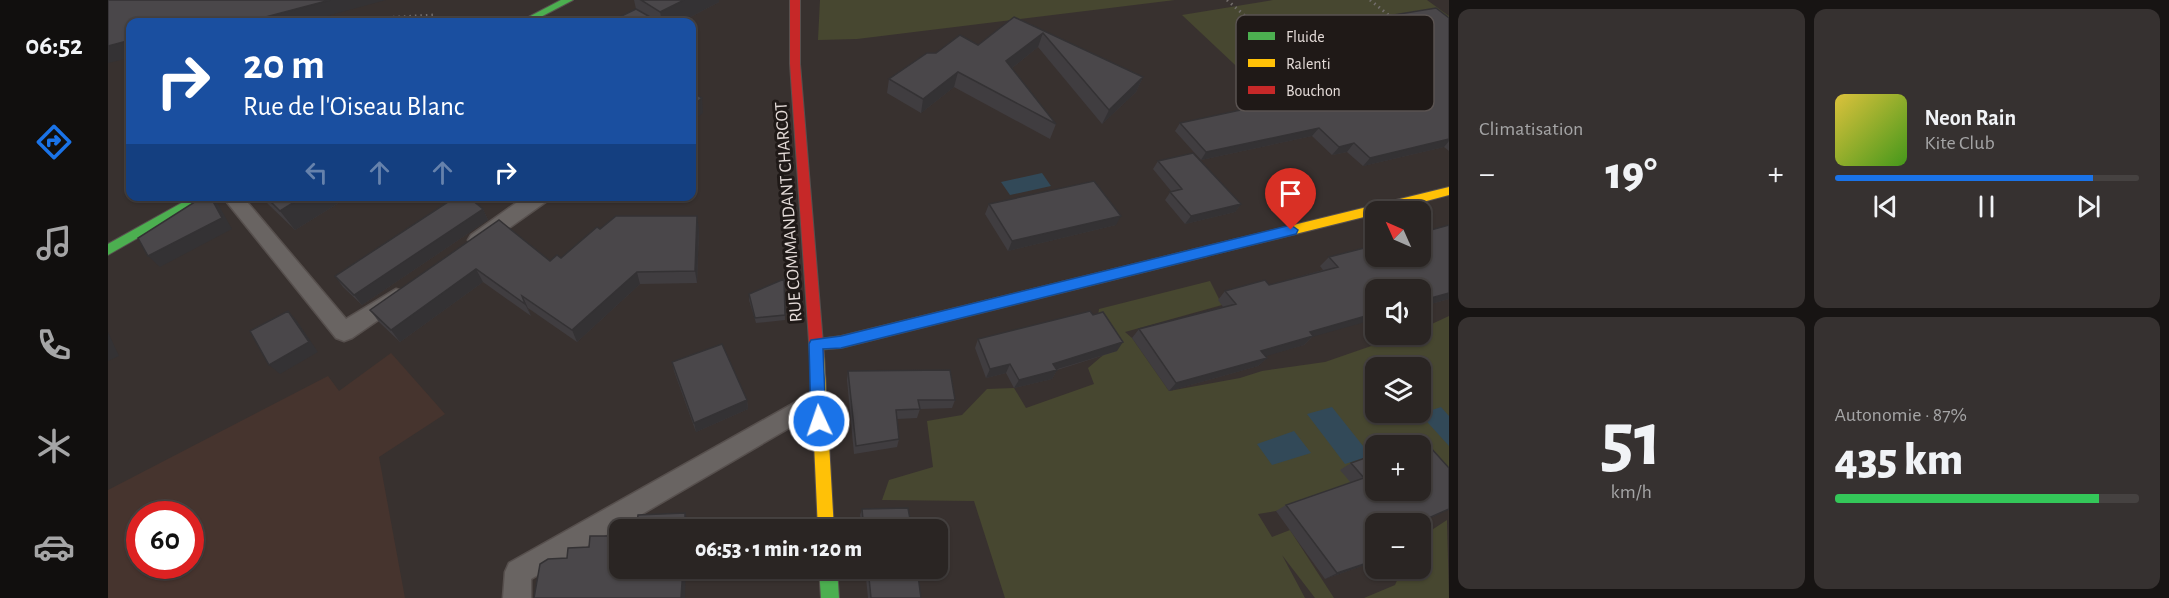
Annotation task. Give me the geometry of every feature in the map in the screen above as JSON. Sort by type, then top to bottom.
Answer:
[{"type":"street","points":[[532,18],[568,0]]},
{"type":"street","name":"RUE COMMANDANT CHARCOT","points":[[795,0],[795,64],[816,344],[817,400],[825,519]]},
{"type":"street","points":[[816,344],[841,342],[1449,191]]},
{"type":"street","points":[[108,250],[196,201]]},
{"type":"street","points":[[829,579],[830,598]]},
{"type":"lane","points":[[235,201],[344,332],[412,285]]},
{"type":"lane","points":[[462,251],[533,201]]},
{"type":"lane","points":[[517,598],[518,572],[817,400]]},
{"type":"path","points":[[1227,0],[1244,15]]},
{"type":"path","points":[[1370,0],[1389,15]]},
{"type":"path","points":[[381,18],[435,15]]},
{"type":"shaded area","points":[[391,353],[445,414],[379,457],[405,598],[108,598],[108,490],[328,376],[339,391]]},
{"type":"green space","points":[[820,0],[1175,0],[857,39],[818,40]]},
{"type":"green space","points":[[1273,0],[1427,0],[1449,16],[1449,59],[1434,62],[1434,15],[1236,15],[1236,66],[1182,15]]},
{"type":"green space","points":[[1210,281],[1222,305],[1125,332],[1132,338],[1169,391],[1240,378],[1262,371],[1325,362],[1374,345],[1431,345],[1431,324],[1449,316],[1449,484],[1431,460],[1431,435],[1365,435],[1365,484],[1276,511],[1258,514],[1272,537],[1290,530],[1334,598],[1315,598],[1282,555],[1305,598],[1005,598],[974,501],[882,500],[889,480],[933,467],[927,421],[962,415],[987,389],[1014,388],[1026,408],[1094,384],[1088,368],[1114,346],[1097,322],[1099,309]]},
{"type":"green space","points":[[1447,520],[1449,598],[1364,598],[1395,585],[1398,579],[1431,579],[1431,530]]},
{"type":"water","points":[[1042,173],[1051,186],[1010,195],[1001,182]]},
{"type":"water","points":[[1332,407],[1365,448],[1365,458],[1345,464],[1307,414]]},
{"type":"water","points":[[1441,407],[1449,416],[1449,446],[1428,423],[1431,423],[1431,410]]},
{"type":"water","points":[[1294,431],[1311,453],[1272,465],[1257,444]]},
{"type":"building","points":[[108,0],[330,0],[262,18],[126,18],[126,41],[108,46]]},
{"type":"building","points":[[641,0],[684,0],[660,12]]},
{"type":"building","points":[[1436,8],[1449,18],[1449,139],[1370,158],[1354,143],[1339,147],[1319,128],[1206,152],[1180,123],[1236,111],[1434,111],[1434,15],[1393,15]]},
{"type":"building","points":[[636,9],[652,18],[617,18]]},
{"type":"building","points":[[1014,17],[1143,77],[1109,110],[1043,33],[1006,61],[1056,124],[958,72],[923,99],[889,79],[927,53],[936,53],[960,35],[978,45]]},
{"type":"building","points":[[696,94],[702,98],[696,103]]},
{"type":"building","points":[[1193,153],[1241,204],[1191,216],[1170,192],[1182,189],[1158,161]]},
{"type":"building","points":[[1094,181],[1121,216],[1012,241],[989,204]]},
{"type":"building","points":[[196,201],[213,201],[222,218],[148,256],[138,238]]},
{"type":"building","points":[[270,201],[296,201],[280,211]]},
{"type":"building","points":[[449,201],[473,201],[483,209],[354,295],[335,276]]},
{"type":"building","points":[[616,216],[697,216],[695,271],[637,272],[572,330],[522,296],[525,304],[476,269],[391,330],[370,310],[499,220],[550,261],[557,255],[561,258],[597,227],[600,229]]},
{"type":"building","points":[[1449,225],[1449,293],[1431,298],[1431,279],[1365,279],[1365,316],[1310,332],[1313,336],[1261,351],[1267,358],[1176,383],[1139,329],[1236,304],[1225,291],[1265,280],[1269,285],[1338,267],[1329,257],[1365,248],[1365,267],[1431,267],[1431,230]]},
{"type":"building","points":[[784,279],[785,315],[755,318],[749,294]]},
{"type":"building","points":[[288,311],[309,342],[269,365],[250,331]]},
{"type":"building","points":[[1090,311],[1093,315],[1103,312],[1123,342],[1053,364],[1057,370],[1019,380],[1010,364],[990,369],[978,339]]},
{"type":"building","points":[[722,344],[747,400],[694,423],[672,362]]},
{"type":"building","points":[[950,370],[955,400],[918,400],[920,409],[896,410],[899,439],[856,446],[848,371]]},
{"type":"building","points":[[1431,448],[1449,468],[1449,509],[1431,517],[1431,513],[1365,513],[1365,564],[1337,573],[1286,505],[1364,478],[1351,463],[1365,458],[1365,501],[1431,501]]},
{"type":"building","points":[[908,508],[910,519],[863,519],[862,509]]},
{"type":"building","points":[[685,513],[685,519],[638,519],[638,515]]},
{"type":"building","points":[[590,536],[609,536],[609,579],[682,579],[681,598],[534,598],[540,564],[548,559],[567,558],[568,548],[589,547]]},
{"type":"building","points":[[869,579],[918,579],[921,598],[871,598]]},
{"type":"traffic: fast","points":[[532,18],[568,0]]},
{"type":"traffic: fast","points":[[108,250],[196,201]]},
{"type":"traffic: fast","points":[[816,344],[841,342],[1203,252]]},
{"type":"traffic: fast","points":[[829,579],[830,598]]},
{"type":"traffic: slow","points":[[1203,252],[1449,191]]},
{"type":"traffic: slow","points":[[817,356],[825,519]]},
{"type":"traffic: jam","points":[[795,0],[795,64],[817,356]]},
{"type":"route","points":[[819,421],[816,344],[841,342],[1291,230]]}]
